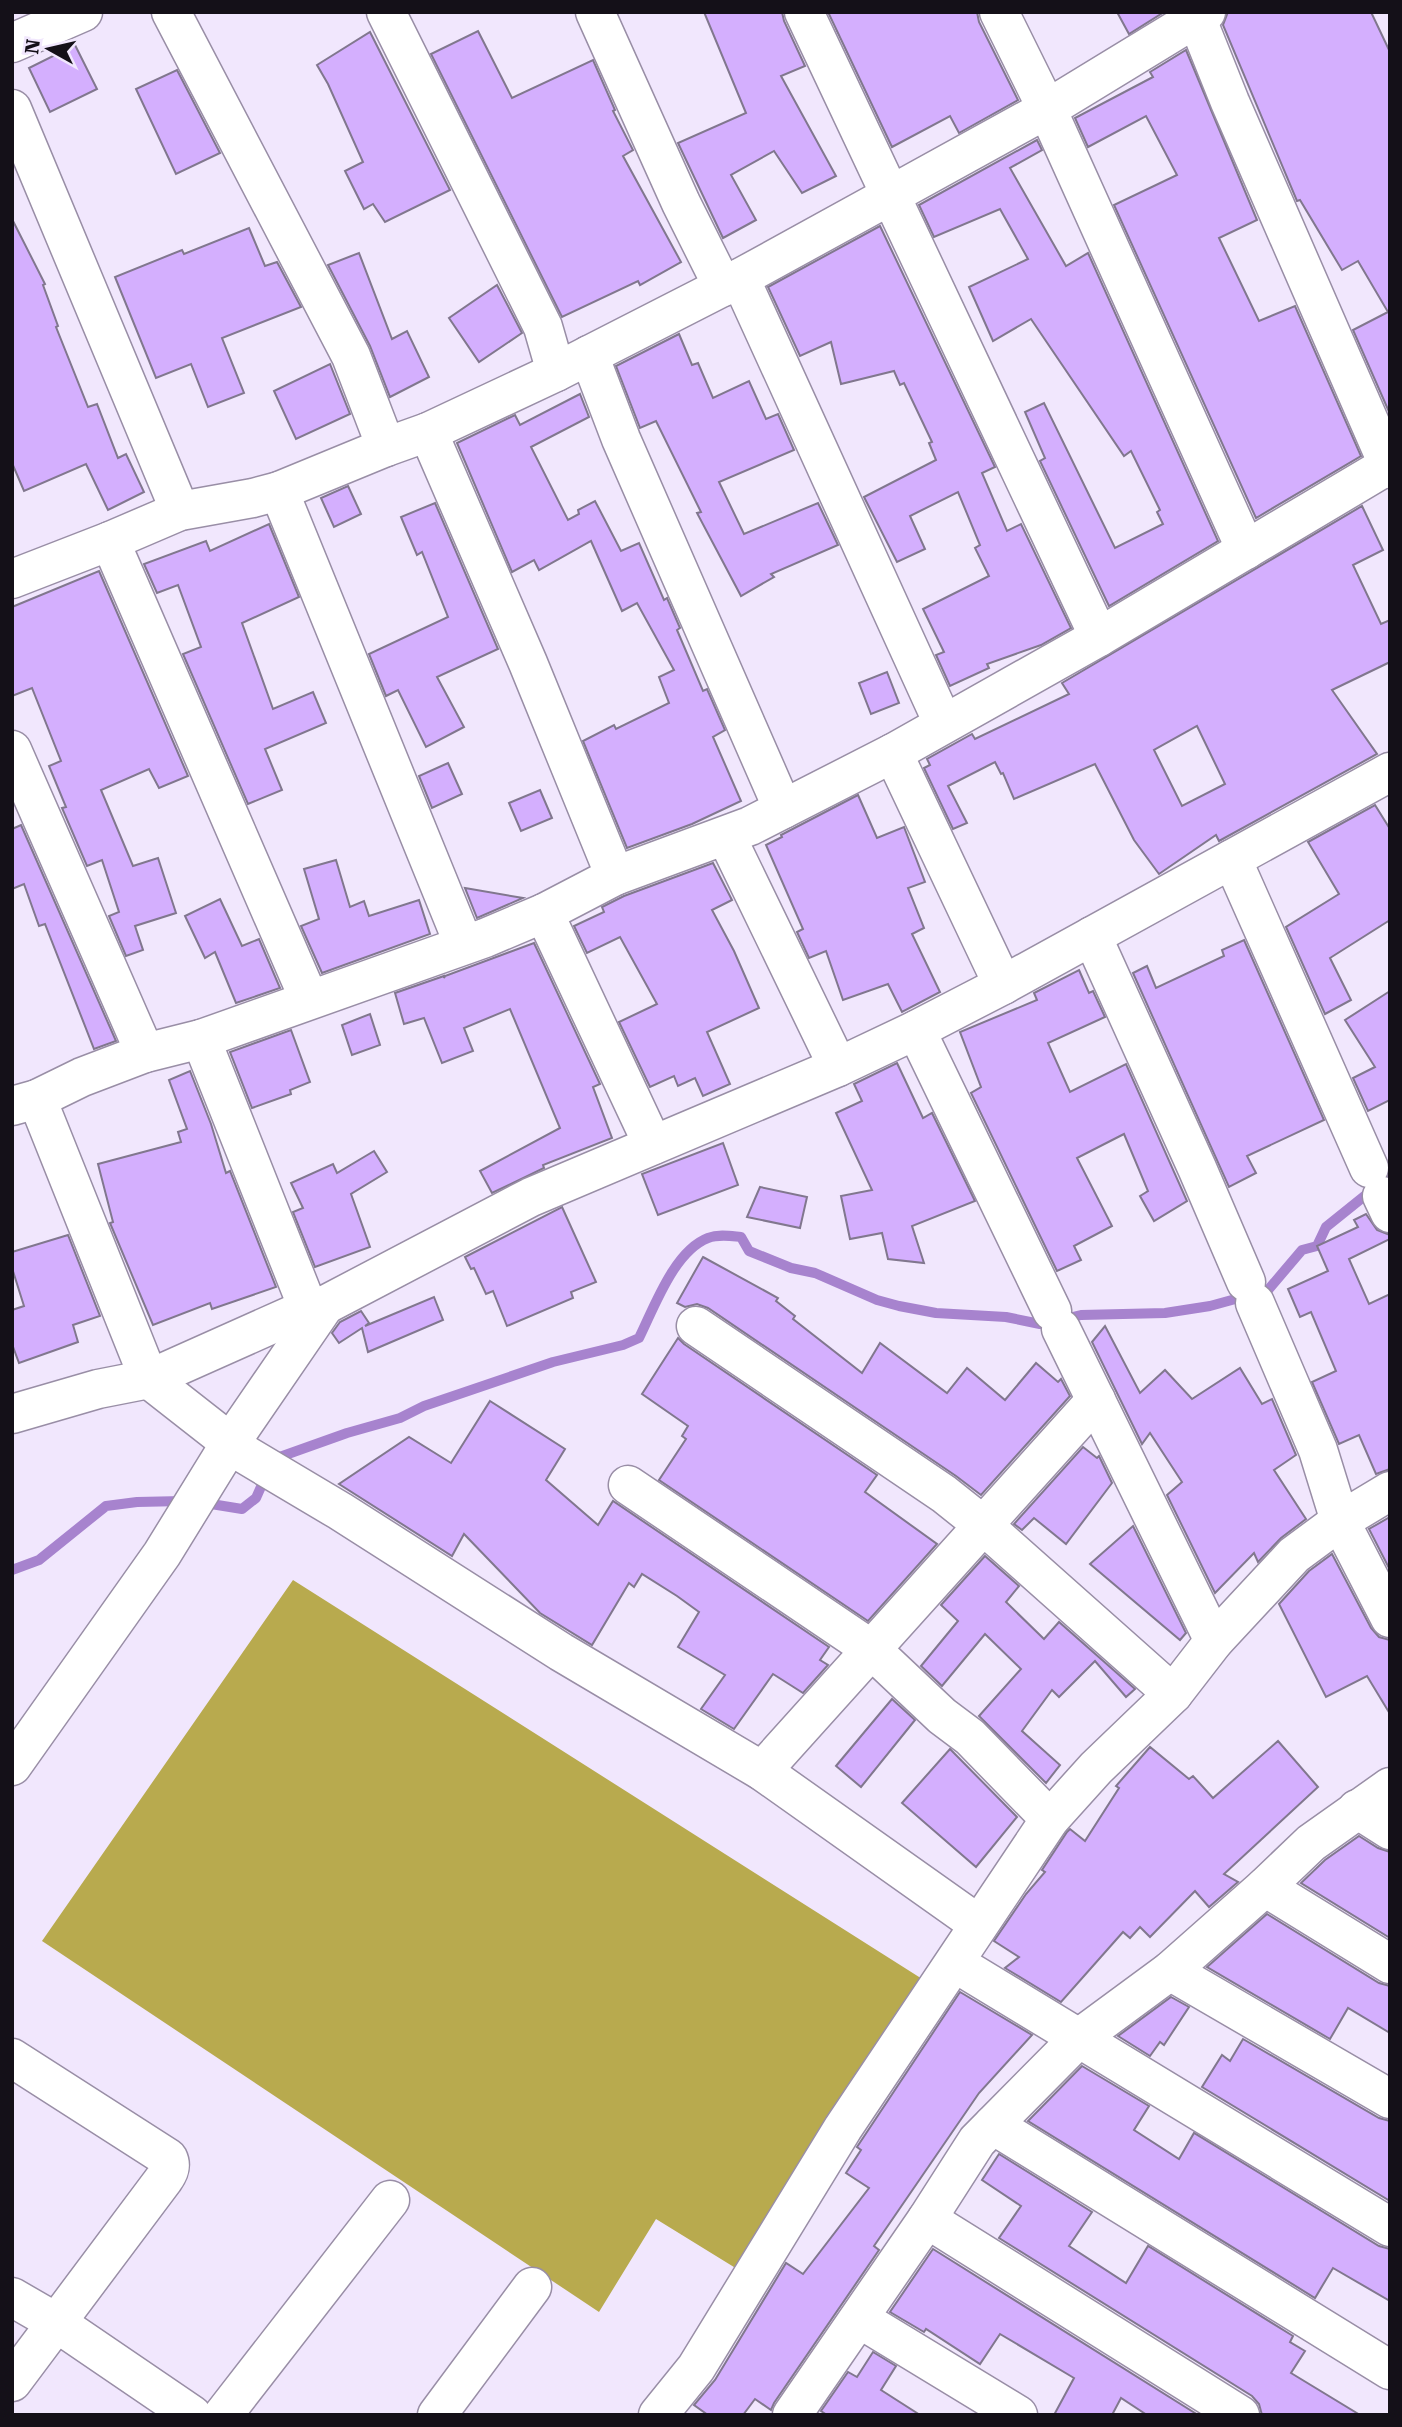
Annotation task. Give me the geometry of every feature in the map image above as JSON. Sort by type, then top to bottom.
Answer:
[{"type":"street","points":[[12,43],[83,12]]},
{"type":"street","points":[[171,12],[351,356],[386,447]]},
{"type":"street","points":[[386,12],[543,327],[572,363],[621,439],[783,809]]},
{"type":"street","points":[[595,12],[681,203],[731,282],[943,723]]},
{"type":"street","points":[[804,12],[1099,637]]},
{"type":"street","points":[[999,12],[1047,109],[1245,550]]},
{"type":"street","points":[[12,579],[180,511],[279,491],[428,432],[731,282],[1047,109],[1199,14],[1230,102],[1389,466],[1099,637],[893,753],[726,836],[615,877],[544,913],[464,945],[201,1039],[145,1053],[24,1102],[149,1379],[246,1455],[340,1511],[561,1652],[762,1771],[978,1924]]},
{"type":"street","points":[[12,109],[180,511]]},
{"type":"street","points":[[428,432],[523,650],[615,877]]},
{"type":"street","points":[[279,491],[464,945]]},
{"type":"street","points":[[110,541],[309,999]]},
{"type":"street","points":[[12,750],[145,1053]]},
{"type":"street","points":[[893,753],[1003,985]]},
{"type":"street","points":[[12,1414],[98,1389],[149,1379],[317,1307],[531,1197],[838,1067],[916,1030],[1232,859],[1385,788]]},
{"type":"street","points":[[726,836],[838,1067]]},
{"type":"street","points":[[1232,859],[1380,1193]]},
{"type":"street","points":[[544,913],[653,1145]]},
{"type":"street","points":[[1092,936],[1197,1168],[1318,1450],[1340,1521],[1390,1618]]},
{"type":"street","points":[[916,1030],[1214,1640]]},
{"type":"street","points":[[201,1039],[317,1307]]},
{"type":"street","points":[[12,1766],[162,1554],[317,1307]]},
{"type":"street","points":[[696,1326],[944,1494],[983,1525],[1173,1694]]},
{"type":"street","points":[[762,1771],[1096,1400]]},
{"type":"street","points":[[628,1485],[871,1649],[942,1716],[970,1737],[1051,1819]]},
{"type":"street","points":[[658,2415],[696,2368],[843,2128],[1051,1819],[1096,1768],[1173,1694],[1214,1640],[1294,1555],[1340,1521],[1390,1491]]},
{"type":"street","points":[[792,2415],[860,2319],[976,2141],[1079,2038],[1170,1970],[1311,1843],[1390,1787]]},
{"type":"street","points":[[1357,1809],[1390,1830]]},
{"type":"street","points":[[1265,1887],[1390,1964]]},
{"type":"street","points":[[955,1963],[1390,2227]]},
{"type":"street","points":[[1170,1970],[1390,2099]]},
{"type":"street","points":[[12,2058],[168,2158],[171,2163],[164,2179],[12,2382]]},
{"type":"street","points":[[993,2125],[1390,2370]]},
{"type":"street","points":[[223,2415],[390,2200]]},
{"type":"street","points":[[927,2219],[1240,2415]]},
{"type":"street","points":[[437,2415],[532,2287]]},
{"type":"street","points":[[12,2297],[57,2323],[192,2415]]},
{"type":"street","points":[[860,2319],[1018,2415]]},
{"type":"shaded area","points":[[293,1580],[938,1989],[742,2272],[656,2219],[599,2312],[42,1941]]},
{"type":"building","points":[[704,12],[782,12],[805,66],[781,76],[836,176],[802,193],[774,151],[731,175],[756,220],[723,238],[678,143],[746,113]]},
{"type":"building","points":[[828,12],[977,12],[979,22],[1018,100],[959,133],[950,116],[892,147]]},
{"type":"building","points":[[1117,12],[1164,12],[1129,34]]},
{"type":"building","points":[[1228,12],[1371,12],[1390,52],[1390,414],[1353,330],[1388,312],[1358,261],[1342,270],[1300,200],[1297,201],[1223,25]]},
{"type":"building","points":[[478,31],[512,98],[593,60],[615,110],[613,111],[633,150],[623,156],[681,262],[640,285],[638,281],[562,317],[431,54]]},
{"type":"building","points":[[370,32],[450,190],[385,222],[373,204],[364,209],[345,171],[363,162],[317,65]]},
{"type":"building","points":[[75,45],[97,89],[50,112],[29,68]]},
{"type":"building","points":[[1186,50],[1257,220],[1219,238],[1259,321],[1295,306],[1361,456],[1256,518],[1114,205],[1177,175],[1146,116],[1088,147],[1075,118],[1153,77],[1150,72]]},
{"type":"building","points":[[177,70],[220,153],[176,174],[136,89]]},
{"type":"building","points":[[1037,140],[1042,150],[1010,168],[1066,266],[1088,253],[1218,541],[1109,606],[1040,461],[1045,458],[1025,412],[1044,403],[1115,548],[1163,524],[1157,512],[1160,510],[1131,451],[1124,456],[1031,319],[993,341],[969,287],[1028,259],[1000,209],[934,237],[919,205]]},
{"type":"building","points":[[12,219],[45,284],[43,285],[58,326],[56,327],[88,407],[97,404],[118,458],[126,454],[144,492],[108,510],[86,464],[24,491],[12,463]]},
{"type":"building","points":[[880,226],[995,467],[982,473],[1007,531],[1021,524],[1071,628],[1041,645],[987,664],[989,668],[950,686],[936,655],[944,652],[923,609],[989,576],[975,548],[980,545],[958,492],[910,516],[925,549],[897,562],[864,497],[936,460],[929,443],[932,442],[904,383],[900,385],[894,371],[841,384],[831,342],[800,356],[768,287]]},
{"type":"building","points":[[249,228],[265,266],[277,262],[301,307],[222,338],[244,393],[208,407],[191,364],[156,378],[115,277],[182,250],[184,254]]},
{"type":"building","points":[[359,253],[392,339],[407,331],[429,377],[390,397],[370,346],[328,265]]},
{"type":"building","points":[[497,285],[522,333],[479,362],[449,318]]},
{"type":"building","points":[[679,334],[692,365],[698,363],[713,398],[749,381],[766,419],[778,414],[794,450],[719,482],[744,534],[818,503],[838,545],[771,574],[774,577],[741,596],[697,513],[701,512],[656,421],[640,428],[616,366]]},
{"type":"building","points":[[330,364],[350,414],[296,439],[274,391]]},
{"type":"building","points":[[580,394],[589,417],[531,447],[568,520],[579,514],[578,510],[595,501],[621,551],[639,543],[664,600],[667,598],[680,628],[677,630],[703,691],[707,689],[725,730],[713,737],[741,801],[692,824],[627,848],[583,741],[614,725],[616,729],[669,703],[659,677],[674,670],[637,603],[622,611],[591,541],[539,570],[534,560],[512,572],[457,443],[515,415],[520,425]]},
{"type":"building","points":[[348,486],[361,514],[334,527],[321,498]]},
{"type":"building","points":[[435,503],[498,649],[437,677],[464,727],[426,747],[398,690],[386,696],[369,654],[448,617],[422,552],[417,555],[401,517]]},
{"type":"building","points":[[1362,506],[1383,550],[1353,565],[1381,624],[1390,620],[1390,662],[1332,690],[1377,754],[1219,841],[1216,835],[1159,874],[1134,840],[1095,764],[1014,799],[995,762],[948,786],[967,823],[953,829],[924,768],[930,765],[927,759],[972,734],[975,739],[1069,694],[1062,683]],"holes":[[[1197,726],[1225,784],[1182,806],[1154,750]]]},
{"type":"building","points":[[269,524],[299,597],[242,623],[273,709],[313,692],[326,723],[265,749],[282,790],[248,804],[183,654],[201,647],[178,585],[157,593],[144,564],[206,541],[210,551]]},
{"type":"building","points":[[99,571],[188,776],[159,788],[149,769],[101,790],[133,866],[158,858],[176,913],[135,926],[143,950],[126,956],[109,916],[119,912],[102,860],[87,866],[62,808],[66,807],[49,766],[61,761],[32,688],[12,696],[12,607]]},
{"type":"building","points":[[887,672],[899,703],[871,714],[859,683]]},
{"type":"building","points":[[448,763],[462,794],[432,808],[419,776]]},
{"type":"building","points":[[540,790],[552,818],[521,831],[509,803]]},
{"type":"building","points":[[858,795],[877,838],[904,827],[925,882],[908,888],[924,928],[912,934],[940,992],[902,1012],[888,984],[843,1000],[826,951],[809,958],[797,932],[803,929],[766,845]]},
{"type":"building","points":[[1375,805],[1390,829],[1390,920],[1330,958],[1351,1000],[1325,1014],[1286,927],[1339,894],[1308,842]]},
{"type":"building","points":[[21,825],[116,1041],[94,1049],[45,924],[39,926],[24,884],[12,889],[12,829]]},
{"type":"building","points":[[336,860],[350,907],[364,901],[369,916],[419,900],[430,934],[322,973],[301,926],[319,919],[304,869]]},
{"type":"building","points":[[713,863],[732,900],[712,910],[734,951],[759,1008],[707,1032],[730,1084],[703,1096],[695,1078],[678,1086],[674,1076],[650,1087],[619,1022],[657,1004],[620,937],[587,953],[574,926],[604,912],[602,907],[624,896]]},
{"type":"building","points":[[465,888],[523,898],[477,918]]},
{"type":"building","points":[[220,899],[242,946],[259,939],[280,988],[236,1003],[215,952],[205,958],[185,916]]},
{"type":"building","points":[[1244,940],[1324,1120],[1247,1156],[1256,1173],[1229,1187],[1133,973],[1147,966],[1156,988],[1224,956],[1222,950]]},
{"type":"building","points":[[534,943],[600,1084],[593,1087],[612,1138],[543,1165],[544,1168],[492,1193],[480,1171],[560,1128],[510,1009],[464,1028],[473,1051],[442,1063],[424,1018],[404,1024],[395,993],[444,978]]},
{"type":"building","points":[[1079,970],[1089,993],[1093,991],[1105,1017],[1048,1043],[1070,1092],[1126,1064],[1187,1201],[1154,1221],[1140,1196],[1148,1191],[1124,1134],[1077,1158],[1112,1226],[1074,1246],[1081,1260],[1057,1271],[971,1093],[981,1087],[960,1032],[1037,1000],[1034,993]]},
{"type":"building","points":[[1390,991],[1390,1100],[1368,1111],[1353,1078],[1375,1067],[1345,1020]]},
{"type":"building","points":[[370,1014],[380,1045],[352,1055],[342,1025]]},
{"type":"building","points":[[291,1030],[310,1082],[290,1090],[291,1094],[252,1108],[230,1052]]},
{"type":"building","points":[[897,1063],[923,1118],[932,1113],[975,1201],[912,1226],[924,1263],[888,1259],[882,1233],[850,1239],[841,1196],[872,1190],[836,1113],[862,1101],[854,1084]]},
{"type":"building","points":[[190,1071],[211,1124],[226,1173],[230,1171],[276,1287],[212,1309],[210,1303],[153,1325],[110,1223],[113,1222],[98,1164],[181,1142],[178,1132],[187,1129],[169,1080]]},
{"type":"building","points":[[723,1143],[738,1185],[658,1215],[642,1174]]},
{"type":"building","points":[[374,1151],[387,1172],[351,1194],[370,1247],[315,1267],[293,1212],[303,1208],[291,1183],[333,1164],[337,1173]]},
{"type":"building","points":[[760,1187],[807,1197],[800,1228],[747,1217]]},
{"type":"building","points":[[562,1207],[596,1282],[571,1292],[573,1298],[507,1326],[493,1291],[486,1294],[474,1268],[471,1269],[465,1257]]},
{"type":"building","points":[[1366,1214],[1377,1230],[1390,1235],[1390,1239],[1349,1259],[1369,1304],[1390,1294],[1390,1469],[1376,1474],[1359,1435],[1339,1444],[1312,1382],[1336,1371],[1311,1312],[1300,1317],[1288,1289],[1328,1271],[1317,1246],[1358,1227],[1354,1220]]},
{"type":"building","points":[[68,1235],[100,1316],[73,1325],[78,1342],[19,1363],[12,1344],[12,1310],[24,1306],[12,1268],[12,1252]]},
{"type":"building","points":[[703,1257],[778,1298],[776,1301],[795,1316],[793,1319],[862,1373],[880,1343],[947,1393],[967,1368],[1005,1400],[1036,1363],[1058,1382],[1061,1379],[1070,1396],[981,1495],[708,1308],[697,1304],[685,1307],[677,1303]]},
{"type":"building","points":[[434,1297],[443,1320],[368,1352],[362,1328],[339,1343],[332,1333],[340,1322],[361,1311],[369,1323],[365,1326]]},
{"type":"building","points":[[1105,1326],[1140,1393],[1165,1370],[1192,1399],[1240,1368],[1262,1404],[1272,1399],[1296,1455],[1274,1470],[1306,1519],[1281,1538],[1258,1562],[1254,1553],[1215,1593],[1167,1495],[1182,1482],[1150,1433],[1142,1444],[1092,1342]]},
{"type":"building","points":[[678,1338],[877,1475],[865,1492],[937,1544],[868,1621],[659,1480],[686,1439],[682,1436],[688,1426],[642,1394]]},
{"type":"building","points":[[490,1401],[565,1449],[546,1480],[598,1525],[613,1501],[829,1647],[820,1660],[828,1665],[803,1693],[773,1674],[734,1729],[701,1709],[725,1675],[678,1647],[699,1612],[642,1574],[634,1587],[629,1583],[592,1645],[540,1613],[464,1534],[452,1556],[339,1484],[409,1437],[451,1463]]},
{"type":"building","points":[[1083,1447],[1097,1458],[1099,1456],[1112,1483],[1066,1544],[1034,1518],[1022,1530],[1014,1524]]},
{"type":"building","points":[[1390,1517],[1390,1570],[1369,1529]]},
{"type":"building","points":[[1133,1526],[1186,1633],[1180,1640],[1090,1564]]},
{"type":"building","points":[[1332,1554],[1371,1628],[1379,1637],[1390,1640],[1390,1714],[1367,1676],[1326,1697],[1279,1604],[1309,1571]]},
{"type":"building","points":[[985,1556],[1019,1586],[1006,1602],[1044,1639],[1059,1622],[1135,1689],[1126,1697],[1095,1661],[1059,1697],[1052,1690],[1022,1731],[1060,1765],[1046,1783],[979,1716],[1021,1669],[985,1634],[942,1686],[921,1666],[958,1621],[941,1605]]},
{"type":"building","points":[[892,1699],[915,1720],[861,1787],[836,1766]]},
{"type":"building","points":[[1278,1741],[1318,1787],[1224,1874],[1238,1882],[1209,1907],[1195,1891],[1150,1937],[1140,1927],[1130,1938],[1123,1932],[1061,2002],[1005,1968],[1019,1957],[994,1941],[1026,1894],[1045,1872],[1042,1870],[1067,1832],[1070,1829],[1085,1841],[1119,1788],[1116,1786],[1150,1747],[1189,1779],[1193,1776],[1213,1798]]},
{"type":"building","points":[[950,1749],[1017,1817],[976,1867],[902,1803]]},
{"type":"building","points":[[1359,1836],[1390,1852],[1390,1938],[1301,1883],[1325,1860]]},
{"type":"building","points":[[1267,1914],[1379,1983],[1390,1986],[1390,2033],[1348,2008],[1330,2039],[1207,1967]]},
{"type":"building","points":[[960,1992],[1032,2035],[979,2093],[874,2246],[879,2250],[771,2410],[755,2399],[743,2415],[708,2415],[694,2405],[715,2380],[786,2263],[803,2274],[869,2188],[846,2173],[861,2150],[857,2147]]},
{"type":"building","points":[[1171,1997],[1189,2007],[1164,2045],[1160,2042],[1150,2056],[1118,2036]]},
{"type":"building","points":[[1243,2039],[1379,2118],[1390,2121],[1390,2201],[1202,2087],[1222,2055],[1230,2061]]},
{"type":"building","points":[[1082,2066],[1149,2106],[1134,2130],[1179,2159],[1194,2133],[1379,2246],[1390,2249],[1390,2301],[1333,2268],[1315,2298],[1028,2121]]},
{"type":"building","points":[[999,2154],[1092,2212],[1069,2246],[1126,2283],[1148,2246],[1293,2336],[1290,2342],[1305,2351],[1291,2373],[1360,2415],[1262,2415],[1259,2404],[1252,2396],[999,2238],[1021,2206],[982,2180]]},
{"type":"building","points":[[933,2249],[1198,2415],[1147,2415],[1121,2398],[1112,2415],[1054,2415],[1074,2378],[1000,2334],[980,2364],[926,2329],[924,2332],[890,2312]]},
{"type":"building","points":[[873,2352],[896,2366],[881,2390],[920,2415],[827,2415],[821,2411],[848,2372],[857,2377]]},
{"type":"waterway","points":[[1064,1319],[1081,1315],[1165,1313],[1210,1306],[1268,1290],[1302,1250],[1317,1246],[1326,1227],[1377,1186],[1390,1168]]},
{"type":"waterway","points":[[274,1459],[347,1433],[400,1418],[424,1406],[553,1362],[623,1345],[639,1338],[675,1267],[696,1245],[716,1236],[741,1237],[749,1251],[899,1306],[936,1313],[1006,1317],[1040,1324],[1049,1322]]},
{"type":"waterway","points":[[205,1503],[242,1509],[256,1498],[264,1480]]},
{"type":"waterway","points":[[12,1570],[39,1560],[106,1506],[183,1501]]}]
